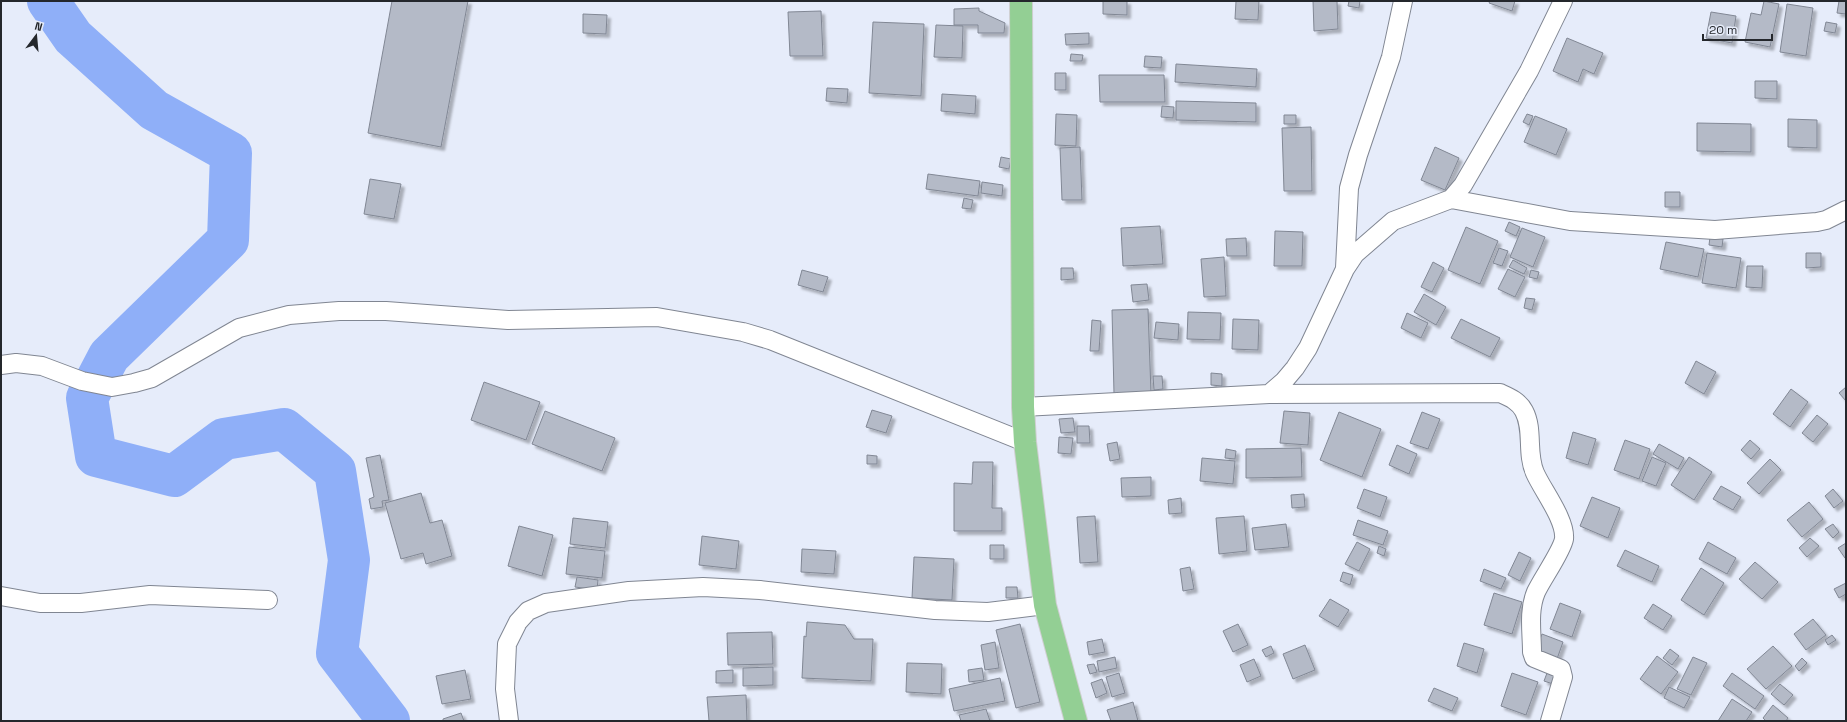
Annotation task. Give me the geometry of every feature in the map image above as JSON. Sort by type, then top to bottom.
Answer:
[{"type":"highway","points":[[1021,1],[1023,407],[1025,442],[1046,606],[1076,721]]},
{"type":"street","points":[[1345,269],[1349,188],[1358,155],[1392,57],[1403,1]]},
{"type":"street","points":[[1269,394],[1291,373],[1308,348],[1345,269],[1355,254],[1393,221],[1451,199],[1463,185],[1529,71],[1563,1]]},
{"type":"street","points":[[1451,199],[1570,221],[1715,230],[1732,230],[1826,220],[1846,221]]},
{"type":"street","points":[[1826,220],[1846,210]]},
{"type":"street","points":[[1,365],[16,363],[42,366],[82,381],[112,387],[134,384],[152,378],[239,328],[289,315],[339,311],[386,311],[508,320],[657,317],[743,332],[770,340],[1025,442]]},
{"type":"street","points":[[1023,407],[1269,394],[1500,393],[1513,398],[1524,410],[1529,425],[1530,457],[1535,472],[1564,528],[1564,540],[1536,592],[1532,605],[1532,652],[1534,658],[1561,669],[1563,677],[1550,721]]},
{"type":"street","points":[[509,721],[505,689],[507,644],[518,622],[528,611],[546,603],[629,591],[703,587],[760,590],[935,610],[988,612],[1046,606]]},
{"type":"street","points":[[1,596],[40,603],[81,603],[150,595],[268,600]]},
{"type":"building","points":[[392,1],[468,1],[441,147],[368,133]]},
{"type":"building","points":[[1103,1],[1127,1],[1127,15],[1103,14]]},
{"type":"building","points":[[1236,1],[1259,1],[1258,20],[1235,19]]},
{"type":"building","points":[[1313,1],[1337,1],[1338,29],[1314,31]]},
{"type":"building","points":[[1349,1],[1360,1],[1359,8],[1348,6]]},
{"type":"building","points":[[1490,1],[1515,1],[1512,11],[1489,3]]},
{"type":"building","points":[[1764,1],[1779,4],[1770,47],[1745,42],[1751,13],[1761,15]]},
{"type":"building","points":[[1839,1],[1846,1],[1846,14],[1837,13]]},
{"type":"building","points":[[1787,4],[1813,8],[1806,56],[1780,52]]},
{"type":"building","points":[[979,8],[979,11],[1005,23],[1004,33],[978,33],[978,25],[954,25],[954,9]]},
{"type":"building","points":[[821,11],[823,56],[790,56],[788,12]]},
{"type":"building","points":[[1711,12],[1736,16],[1732,43],[1706,38]]},
{"type":"building","points":[[583,14],[607,15],[606,34],[583,33]]},
{"type":"building","points":[[873,22],[924,24],[921,96],[869,93]]},
{"type":"building","points":[[1826,22],[1837,24],[1835,33],[1824,31]]},
{"type":"building","points":[[936,25],[963,26],[962,58],[934,57]]},
{"type":"building","points":[[1089,33],[1089,44],[1066,45],[1065,34]]},
{"type":"building","points":[[1567,38],[1603,53],[1594,74],[1583,69],[1578,82],[1553,71]]},
{"type":"building","points":[[1071,54],[1083,55],[1082,61],[1070,61]]},
{"type":"building","points":[[1145,56],[1162,57],[1161,68],[1144,67]]},
{"type":"building","points":[[1176,64],[1257,69],[1256,87],[1175,82]]},
{"type":"building","points":[[1055,73],[1066,73],[1066,90],[1055,90]]},
{"type":"building","points":[[1099,75],[1164,75],[1165,102],[1100,102]]},
{"type":"building","points":[[1755,81],[1777,81],[1777,99],[1755,98]]},
{"type":"building","points":[[827,88],[848,89],[847,103],[826,101]]},
{"type":"building","points":[[942,94],[976,96],[975,114],[941,111]]},
{"type":"building","points":[[1176,101],[1256,103],[1256,122],[1176,120]]},
{"type":"building","points":[[1162,106],[1174,107],[1173,118],[1161,117]]},
{"type":"building","points":[[1056,114],[1077,115],[1076,146],[1055,145]]},
{"type":"building","points":[[1527,114],[1533,116],[1529,125],[1523,122]]},
{"type":"building","points":[[1284,115],[1296,115],[1296,124],[1284,124]]},
{"type":"building","points":[[1535,116],[1567,129],[1556,155],[1524,142]]},
{"type":"building","points":[[1788,119],[1817,120],[1817,148],[1788,147]]},
{"type":"building","points":[[1697,123],[1751,124],[1751,152],[1697,151]]},
{"type":"building","points":[[1311,127],[1312,191],[1284,191],[1282,128]]},
{"type":"building","points":[[1080,147],[1082,200],[1062,200],[1060,148]]},
{"type":"building","points":[[1435,147],[1459,158],[1445,190],[1421,180]]},
{"type":"building","points":[[1001,157],[1011,159],[1009,169],[999,167]]},
{"type":"building","points":[[928,174],[980,181],[978,196],[926,189]]},
{"type":"building","points":[[370,179],[401,184],[394,219],[364,214]]},
{"type":"building","points":[[982,182],[1003,185],[1002,196],[981,193]]},
{"type":"building","points":[[1665,192],[1680,192],[1680,207],[1665,207]]},
{"type":"building","points":[[964,198],[973,200],[971,209],[962,208]]},
{"type":"building","points":[[1509,222],[1520,227],[1516,236],[1505,231]]},
{"type":"building","points":[[1160,226],[1163,264],[1123,266],[1121,228]]},
{"type":"building","points":[[1466,227],[1498,241],[1480,284],[1448,270]]},
{"type":"building","points":[[1522,228],[1545,237],[1533,267],[1510,257]]},
{"type":"building","points":[[1275,231],[1303,232],[1302,266],[1274,266]]},
{"type":"building","points":[[1710,237],[1723,239],[1722,247],[1709,245]]},
{"type":"building","points":[[1246,238],[1247,256],[1227,256],[1226,239]]},
{"type":"building","points":[[1666,242],[1704,249],[1698,277],[1660,269]]},
{"type":"building","points":[[1499,248],[1508,251],[1502,266],[1493,263]]},
{"type":"building","points":[[1707,253],[1741,258],[1736,288],[1702,283]]},
{"type":"building","points":[[1806,253],[1821,253],[1821,267],[1806,268]]},
{"type":"building","points":[[1224,257],[1226,296],[1204,297],[1201,259]]},
{"type":"building","points":[[1513,260],[1527,268],[1524,274],[1509,267]]},
{"type":"building","points":[[1433,262],[1444,268],[1432,292],[1421,287]]},
{"type":"building","points":[[1747,266],[1763,266],[1762,288],[1746,287]]},
{"type":"building","points":[[1061,268],[1073,268],[1074,279],[1061,280]]},
{"type":"building","points":[[1508,269],[1525,277],[1515,297],[1498,289]]},
{"type":"building","points":[[802,270],[828,277],[823,292],[798,285]]},
{"type":"building","points":[[1531,270],[1539,272],[1537,279],[1529,277]]},
{"type":"building","points":[[1147,284],[1149,300],[1133,302],[1131,285]]},
{"type":"building","points":[[1424,294],[1446,307],[1436,325],[1414,312]]},
{"type":"building","points":[[1526,298],[1535,299],[1532,310],[1524,308]]},
{"type":"building","points":[[1148,309],[1151,393],[1114,394],[1112,310]]},
{"type":"building","points":[[1188,312],[1221,313],[1220,340],[1187,339]]},
{"type":"building","points":[[1407,313],[1428,323],[1421,338],[1401,328]]},
{"type":"building","points":[[1233,319],[1259,320],[1258,350],[1232,349]]},
{"type":"building","points":[[1461,319],[1500,338],[1490,357],[1451,338]]},
{"type":"building","points":[[1092,320],[1101,321],[1099,351],[1090,351]]},
{"type":"building","points":[[1156,322],[1179,324],[1178,340],[1154,338]]},
{"type":"building","points":[[1696,361],[1716,372],[1704,394],[1685,383]]},
{"type":"building","points":[[1211,373],[1222,374],[1222,386],[1211,385]]},
{"type":"building","points":[[1153,376],[1162,376],[1163,389],[1154,390]]},
{"type":"building","points":[[484,382],[540,402],[526,440],[471,420]]},
{"type":"building","points":[[1846,387],[1846,401],[1839,393]]},
{"type":"building","points":[[1791,389],[1808,402],[1790,427],[1773,414]]},
{"type":"building","points":[[872,410],[892,416],[886,433],[866,427]]},
{"type":"building","points":[[545,411],[615,438],[602,471],[532,444]]},
{"type":"building","points":[[1284,411],[1310,413],[1308,445],[1280,443]]},
{"type":"building","points":[[1339,412],[1381,429],[1362,477],[1320,460]]},
{"type":"building","points":[[1422,412],[1440,419],[1428,449],[1410,443]]},
{"type":"building","points":[[1817,415],[1828,424],[1813,442],[1802,433]]},
{"type":"building","points":[[1073,418],[1075,432],[1061,433],[1059,419]]},
{"type":"building","points":[[1077,426],[1089,426],[1090,443],[1077,443]]},
{"type":"building","points":[[1573,432],[1596,439],[1588,465],[1566,458]]},
{"type":"building","points":[[1059,437],[1073,438],[1071,454],[1058,453]]},
{"type":"building","points":[[1625,440],[1650,449],[1639,479],[1614,470]]},
{"type":"building","points":[[1750,440],[1760,449],[1751,459],[1741,450]]},
{"type":"building","points":[[1117,442],[1120,459],[1110,461],[1107,444]]},
{"type":"building","points":[[1659,444],[1684,458],[1678,469],[1653,454]]},
{"type":"building","points":[[1397,445],[1417,454],[1409,474],[1389,465]]},
{"type":"building","points":[[1301,448],[1302,477],[1246,478],[1246,449]]},
{"type":"building","points":[[1226,449],[1236,451],[1235,459],[1225,458]]},
{"type":"building","points":[[380,455],[389,500],[382,501],[383,507],[371,509],[369,499],[374,497],[366,458]]},
{"type":"building","points":[[867,455],[877,456],[877,464],[867,464]]},
{"type":"building","points":[[1652,457],[1666,463],[1656,486],[1642,481]]},
{"type":"building","points":[[1689,457],[1712,472],[1694,500],[1671,485]]},
{"type":"building","points":[[1202,458],[1235,461],[1233,484],[1200,481]]},
{"type":"building","points":[[1770,459],[1781,470],[1759,494],[1747,483]]},
{"type":"building","points":[[973,462],[993,462],[992,508],[1002,508],[1002,531],[954,531],[954,483],[972,484]]},
{"type":"building","points":[[1151,477],[1151,496],[1122,497],[1121,478]]},
{"type":"building","points":[[1721,486],[1741,497],[1733,510],[1713,499]]},
{"type":"building","points":[[1364,489],[1387,497],[1380,517],[1357,508]]},
{"type":"building","points":[[1833,489],[1843,501],[1834,508],[1825,496]]},
{"type":"building","points":[[421,493],[430,523],[442,520],[452,556],[426,564],[423,553],[401,559],[385,503]]},
{"type":"building","points":[[1304,494],[1305,507],[1292,508],[1291,495]]},
{"type":"building","points":[[1592,497],[1620,508],[1608,538],[1580,526]]},
{"type":"building","points":[[1181,498],[1182,513],[1169,514],[1168,500]]},
{"type":"building","points":[[1809,502],[1823,519],[1802,537],[1787,520]]},
{"type":"building","points":[[1095,516],[1098,562],[1080,563],[1077,517]]},
{"type":"building","points":[[1244,516],[1247,551],[1219,554],[1216,518]]},
{"type":"building","points":[[573,518],[608,522],[605,548],[570,544]]},
{"type":"building","points":[[1358,520],[1388,531],[1383,545],[1353,535]]},
{"type":"building","points":[[1286,524],[1289,547],[1255,550],[1252,528]]},
{"type":"building","points":[[1833,524],[1839,532],[1833,538],[1825,529]]},
{"type":"building","points":[[519,526],[553,535],[542,576],[508,566]]},
{"type":"building","points":[[702,536],[739,541],[736,569],[699,565]]},
{"type":"building","points":[[1810,538],[1819,546],[1807,557],[1799,548]]},
{"type":"building","points":[[1357,542],[1370,549],[1359,571],[1345,564]]},
{"type":"building","points":[[1708,542],[1736,558],[1727,574],[1699,559]]},
{"type":"building","points":[[1846,543],[1846,557],[1845,558],[1838,548]]},
{"type":"building","points":[[990,545],[1004,545],[1004,559],[990,559]]},
{"type":"building","points":[[1379,546],[1386,549],[1384,556],[1377,553]]},
{"type":"building","points":[[569,547],[605,551],[602,578],[566,574]]},
{"type":"building","points":[[802,549],[836,551],[834,574],[801,572]]},
{"type":"building","points":[[1625,550],[1659,566],[1652,582],[1617,566]]},
{"type":"building","points":[[1519,552],[1531,558],[1520,581],[1508,575]]},
{"type":"building","points":[[914,557],[954,559],[952,600],[912,598]]},
{"type":"building","points":[[1755,562],[1778,582],[1762,599],[1739,579]]},
{"type":"building","points":[[1190,567],[1194,589],[1183,591],[1180,569]]},
{"type":"building","points":[[1701,568],[1724,583],[1704,615],[1681,600]]},
{"type":"building","points":[[1484,569],[1506,578],[1501,589],[1480,581]]},
{"type":"building","points":[[1343,572],[1353,575],[1350,585],[1340,581]]},
{"type":"building","points":[[577,577],[598,580],[597,590],[575,587]]},
{"type":"building","points":[[1846,583],[1846,594],[1839,598],[1834,589]]},
{"type":"building","points":[[1006,587],[1017,587],[1018,598],[1006,598]]},
{"type":"building","points":[[1494,593],[1522,602],[1512,634],[1484,625]]},
{"type":"building","points":[[1330,599],[1349,610],[1338,627],[1319,616]]},
{"type":"building","points":[[1560,603],[1581,611],[1572,637],[1550,629]]},
{"type":"building","points":[[1653,604],[1672,616],[1663,630],[1644,618]]},
{"type":"building","points":[[1813,619],[1826,635],[1806,650],[1794,634]]},
{"type":"building","points":[[807,622],[845,625],[854,639],[873,639],[871,681],[802,678],[804,636],[806,637]]},
{"type":"building","points":[[1020,624],[1040,702],[1016,708],[996,630]]},
{"type":"building","points":[[1238,624],[1248,645],[1233,652],[1223,631]]},
{"type":"building","points":[[772,632],[773,664],[728,665],[727,633]]},
{"type":"building","points":[[1542,634],[1563,642],[1557,659],[1535,651]]},
{"type":"building","points":[[1832,635],[1836,640],[1828,645],[1825,640]]},
{"type":"building","points":[[1102,639],[1105,652],[1089,655],[1087,642]]},
{"type":"building","points":[[995,642],[999,668],[985,670],[981,645]]},
{"type":"building","points":[[1464,643],[1484,649],[1477,673],[1457,666]]},
{"type":"building","points":[[1305,645],[1315,670],[1293,679],[1283,654]]},
{"type":"building","points":[[1271,646],[1274,653],[1266,657],[1262,650]]},
{"type":"building","points":[[1773,646],[1792,666],[1766,689],[1747,669]]},
{"type":"building","points":[[1670,649],[1679,656],[1672,665],[1663,658]]},
{"type":"building","points":[[1657,656],[1678,672],[1661,694],[1640,679]]},
{"type":"building","points":[[1115,657],[1117,668],[1099,672],[1097,661]]},
{"type":"building","points":[[1693,657],[1707,663],[1691,695],[1677,689]]},
{"type":"building","points":[[1802,658],[1807,663],[1799,671],[1795,666]]},
{"type":"building","points":[[1254,659],[1261,676],[1247,682],[1240,665]]},
{"type":"building","points":[[907,663],[942,664],[941,694],[906,692]]},
{"type":"building","points":[[1094,664],[1097,672],[1090,674],[1087,665]]},
{"type":"building","points":[[773,667],[773,685],[743,686],[743,668]]},
{"type":"building","points":[[982,668],[984,680],[969,682],[968,670]]},
{"type":"building","points":[[465,670],[471,699],[442,704],[436,676]]},
{"type":"building","points":[[733,670],[733,683],[716,683],[716,671]]},
{"type":"building","points":[[1119,673],[1125,693],[1112,697],[1106,677]]},
{"type":"building","points":[[1512,673],[1538,682],[1526,715],[1501,706]]},
{"type":"building","points":[[1547,673],[1559,677],[1556,685],[1544,681]]},
{"type":"building","points":[[1732,673],[1764,696],[1755,709],[1723,686]]},
{"type":"building","points":[[1000,678],[1005,701],[954,711],[949,689]]},
{"type":"building","points":[[1102,679],[1107,693],[1096,698],[1091,683]]},
{"type":"building","points":[[1780,684],[1793,695],[1784,705],[1771,694]]},
{"type":"building","points":[[1669,687],[1690,697],[1684,708],[1664,698]]},
{"type":"building","points":[[1434,688],[1458,698],[1452,711],[1428,701]]},
{"type":"building","points":[[746,695],[747,721],[709,721],[707,697]]},
{"type":"building","points":[[1732,699],[1752,712],[1746,721],[1718,721]]},
{"type":"building","points":[[1133,702],[1138,721],[1111,721],[1107,710]]},
{"type":"building","points":[[1773,705],[1788,718],[1786,721],[1766,721],[1763,718]]},
{"type":"building","points":[[986,709],[990,721],[961,721],[959,715]]},
{"type":"building","points":[[461,713],[464,721],[443,721],[443,719]]},
{"type":"waterway","points":[[48,1],[73,37],[154,110],[231,153],[228,240],[109,356],[87,398],[96,456],[174,476],[224,439],[284,429],[335,471],[349,560],[337,653],[389,721]]}]
